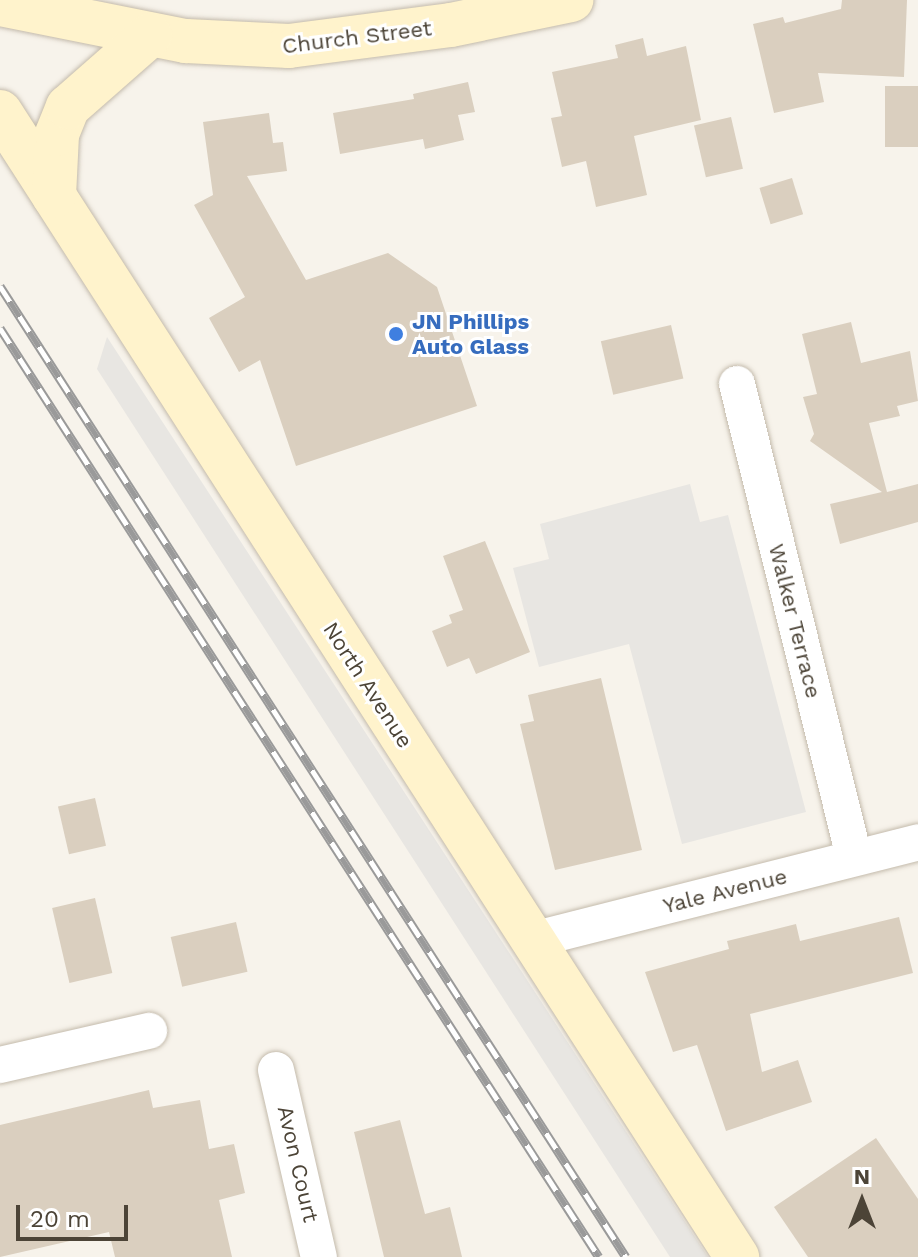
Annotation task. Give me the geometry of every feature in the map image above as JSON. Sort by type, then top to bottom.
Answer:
[{"type":"main road","name":"Church Street","points":[[0,4],[150,35],[224,45],[319,45],[571,0]]},
{"type":"main road","points":[[54,196],[57,134],[68,107],[150,35]]},
{"type":"main road","name":"North Avenue","points":[[0,112],[737,1257]]},
{"type":"street","name":"Walker Terrace","points":[[737,384],[854,858]]},
{"type":"street","name":"Yale Avenue","points":[[532,940],[918,842]]},
{"type":"street","points":[[0,1065],[149,1031]]},
{"type":"street","name":"Avon Court","points":[[276,1070],[319,1257]]},
{"type":"shaded area","points":[[107,337],[708,1257],[670,1257],[97,369]]},
{"type":"shaded area","points":[[690,484],[700,522],[728,515],[806,812],[682,844],[629,644],[539,667],[513,568],[549,559],[540,524]]},
{"type":"building","points":[[842,0],[907,0],[904,77],[818,73],[824,102],[774,113],[753,24],[783,17],[785,23],[841,9]]},
{"type":"building","points":[[643,38],[647,56],[686,46],[701,120],[634,136],[647,195],[596,207],[586,161],[562,167],[551,118],[562,116],[552,72],[618,58],[615,45]]},
{"type":"building","points":[[468,82],[475,112],[458,115],[464,140],[425,149],[423,139],[340,154],[333,113],[414,99],[413,94]]},
{"type":"building","points":[[885,86],[918,86],[918,147],[885,147]]},
{"type":"building","points":[[269,113],[273,143],[283,142],[287,171],[247,176],[306,280],[388,253],[437,287],[477,406],[296,466],[260,360],[239,372],[209,318],[245,297],[194,205],[213,195],[203,122]]},
{"type":"building","points":[[731,117],[743,169],[706,177],[694,126]]},
{"type":"building","points":[[792,178],[803,214],[771,224],[759,188]]},
{"type":"building","points":[[851,322],[861,363],[910,351],[918,401],[897,406],[900,416],[869,423],[887,492],[918,484],[918,522],[840,544],[830,504],[882,492],[810,441],[814,434],[803,397],[817,394],[802,334]]},
{"type":"building","points":[[671,325],[683,379],[613,395],[601,341]]},
{"type":"building","points":[[485,541],[530,652],[476,674],[469,658],[447,667],[432,631],[452,623],[449,615],[463,610],[443,556]]},
{"type":"building","points":[[601,678],[642,850],[555,870],[520,724],[534,721],[528,695]]},
{"type":"building","points":[[95,798],[106,846],[69,854],[58,807]]},
{"type":"building","points":[[95,898],[112,973],[69,983],[52,908]]},
{"type":"building","points":[[899,917],[913,973],[750,1014],[762,1072],[798,1060],[812,1102],[726,1131],[697,1045],[673,1052],[645,972],[729,949],[727,941],[796,924],[800,941]]},
{"type":"building","points":[[236,922],[247,972],[182,987],[171,937]]},
{"type":"building","points":[[149,1090],[153,1108],[200,1100],[209,1149],[234,1144],[245,1193],[219,1200],[232,1257],[115,1257],[109,1232],[0,1257],[0,1125]]},
{"type":"building","points":[[400,1120],[425,1214],[450,1207],[462,1257],[384,1257],[354,1132]]},
{"type":"building","points":[[876,1138],[918,1199],[918,1257],[808,1257],[774,1207]]},
{"type":"railway","points":[[0,286],[626,1257]]},
{"type":"railway","points":[[0,328],[599,1257]]},
{"type":"place","name":"JN Phillips Auto Glass","points":[[396,334]]}]
